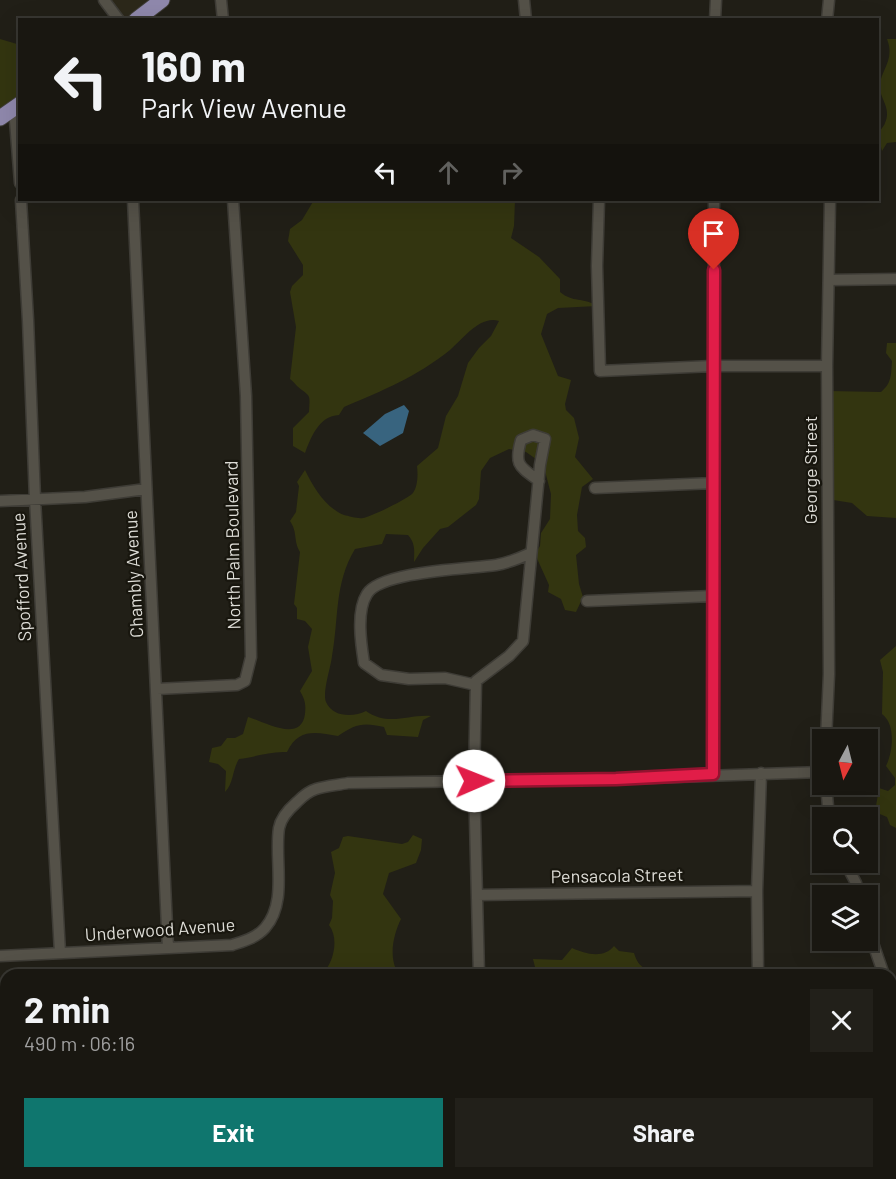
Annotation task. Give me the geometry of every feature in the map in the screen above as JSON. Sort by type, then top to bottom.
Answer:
[{"type":"main road","points":[[139,18],[162,0]]},
{"type":"main road","points":[[0,118],[17,106]]},
{"type":"street","points":[[104,0],[118,18]]},
{"type":"street","points":[[221,0],[223,18]]},
{"type":"street","points":[[524,0],[526,18]]},
{"type":"street","points":[[715,18],[716,0]]},
{"type":"street","points":[[828,18],[829,0]]},
{"type":"street","points":[[17,106],[18,132]]},
{"type":"street","name":"Spofford Avenue","points":[[21,201],[60,954]]},
{"type":"street","name":"Chambly Avenue","points":[[133,201],[168,948]]},
{"type":"street","name":"North Palm Boulevard","points":[[157,689],[237,686],[245,681],[249,671],[251,657],[249,496],[234,201]]},
{"type":"street","points":[[599,201],[597,266],[600,371],[712,366],[827,366]]},
{"type":"street","points":[[713,774],[714,201]]},
{"type":"street","name":"George Street","points":[[826,729],[829,674],[827,366],[830,201]]},
{"type":"street","points":[[830,280],[896,279]]},
{"type":"street","points":[[479,969],[474,781],[476,681],[509,656],[523,641],[539,481]]},
{"type":"street","points":[[595,488],[714,483]]},
{"type":"street","points":[[0,501],[85,497],[146,489]]},
{"type":"street","points":[[476,685],[445,678],[409,679],[381,675],[364,663],[360,638],[362,608],[367,593],[384,581],[416,574],[495,565],[531,553]]},
{"type":"street","points":[[587,602],[713,596]]},
{"type":"street","name":"Underwood Avenue","points":[[0,956],[232,945],[253,938],[265,928],[272,916],[279,885],[279,827],[286,812],[300,798],[315,789],[348,783],[616,779],[812,772]]},
{"type":"street","points":[[758,969],[761,773]]},
{"type":"street","name":"Pensacola Street","points":[[477,895],[758,891]]},
{"type":"street","points":[[876,951],[882,969]]},
{"type":"shaded area","points":[[104,0],[164,0],[140,18],[118,18]]},
{"type":"green space","points":[[0,39],[17,44],[18,105],[0,118]]},
{"type":"green space","points":[[887,39],[896,39],[896,142],[887,143],[882,151],[879,132],[887,118],[887,113],[880,83],[888,60]]},
{"type":"green space","points":[[313,201],[515,201],[511,238],[539,257],[560,279],[560,292],[569,298],[597,306],[558,308],[547,314],[541,334],[558,376],[571,380],[565,404],[566,410],[574,418],[579,438],[575,457],[593,479],[582,487],[577,515],[578,531],[585,538],[586,547],[576,555],[579,584],[583,597],[576,612],[565,610],[561,599],[548,592],[549,585],[535,554],[540,546],[541,533],[550,519],[551,494],[545,471],[536,459],[526,452],[509,449],[490,458],[481,471],[479,499],[476,505],[448,527],[440,529],[414,562],[413,545],[408,535],[386,534],[382,544],[355,549],[348,562],[340,588],[326,686],[326,702],[334,711],[344,715],[366,711],[374,716],[391,719],[431,716],[423,720],[418,737],[387,735],[384,727],[370,725],[354,727],[338,736],[322,733],[302,735],[291,744],[287,752],[239,759],[230,785],[225,792],[226,771],[218,764],[209,762],[212,748],[221,746],[227,738],[235,738],[243,734],[248,717],[272,726],[289,729],[297,728],[302,723],[305,714],[305,702],[300,691],[312,671],[308,647],[312,629],[305,621],[297,619],[297,608],[294,604],[300,552],[290,521],[296,512],[299,486],[297,482],[305,470],[316,490],[331,507],[344,515],[359,518],[381,511],[410,496],[417,483],[417,466],[438,448],[446,416],[458,396],[468,363],[491,336],[499,321],[485,321],[425,368],[386,389],[344,407],[339,415],[326,419],[317,428],[305,453],[293,446],[293,428],[309,412],[309,396],[290,379],[296,327],[290,292],[292,286],[303,275],[303,265],[288,241],[290,229],[302,220]]},
{"type":"green space","points":[[887,343],[896,343],[896,518],[867,516],[852,503],[827,499],[828,391],[881,392],[889,382],[891,374],[892,361],[886,353]]},
{"type":"green space","points":[[896,646],[896,828],[890,825],[887,817],[878,813],[878,807],[876,807],[879,788],[888,791],[895,785],[895,778],[886,766],[892,738],[890,724],[882,714],[883,672],[880,660]]},
{"type":"green space","points":[[413,835],[422,839],[416,863],[389,873],[383,894],[401,919],[393,944],[396,969],[326,969],[334,949],[334,936],[329,925],[332,918],[333,901],[330,895],[335,873],[331,852],[339,848],[343,837],[348,836],[402,844],[408,842]]},
{"type":"green space","points":[[614,946],[619,951],[634,953],[641,966],[646,969],[536,969],[533,959],[562,960],[572,948],[600,954]]},
{"type":"water","points":[[404,405],[409,411],[403,433],[380,446],[363,433],[385,414]]},
{"type":"route","points":[[474,781],[616,779],[713,774],[712,366],[714,270]]}]
